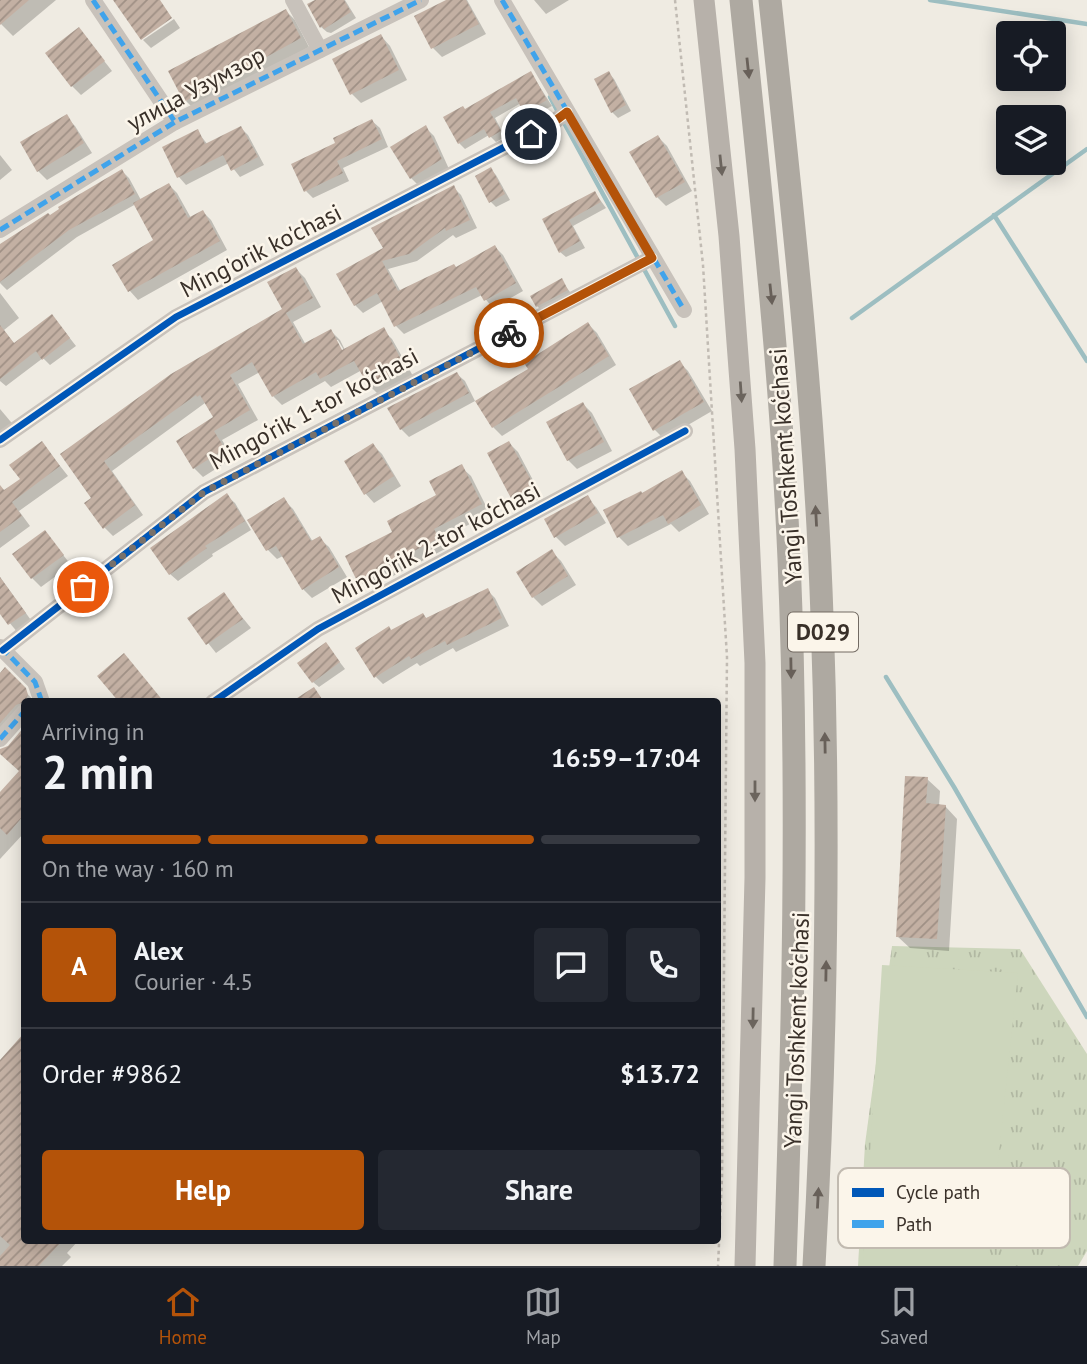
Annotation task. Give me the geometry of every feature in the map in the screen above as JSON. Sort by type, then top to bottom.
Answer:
[{"type":"highway","name":"Yangi Toshkent ko‘chasi","points":[[741,0],[773,316],[789,560],[796,864],[785,1266]]},
{"type":"highway","name":"Yangi Toshkent ko‘chasi","points":[[770,0],[802,312],[822,613],[827,868],[824,1046],[814,1266]]},
{"type":"main road","points":[[704,0],[731,262],[745,449],[755,663],[755,878],[745,1266]]},
{"type":"street","points":[[93,0],[175,122]]},
{"type":"street","points":[[293,0],[320,50]]},
{"type":"street","name":"улица Узумзор","points":[[0,230],[175,122],[421,0]]},
{"type":"street","points":[[502,0],[561,117],[684,310]]},
{"type":"street","name":"Ming'orik ko'chasi","points":[[0,440],[176,317],[561,117]]},
{"type":"street","name":"Mingo‘rik 1-tor ko‘chasi","points":[[1,648],[204,492],[652,258]]},
{"type":"street","name":"Mingo‘rik 2-tor ko‘chasi","points":[[218,698],[318,629],[685,431]]},
{"type":"street","points":[[1,648],[35,682],[38,698]]},
{"type":"street","points":[[0,739],[21,715]]},
{"type":"path","points":[[675,0],[703,265],[727,657],[721,1199]]},
{"type":"path","points":[[718,1266],[719,1244]]},
{"type":"green space","points":[[892,946],[1020,949],[1087,1054],[1087,1251],[1078,1266],[858,1266],[859,1248],[1070,1248],[1070,1168],[864,1168]]},
{"type":"green space","points":[[882,965],[1018,973],[997,1168],[869,1168]]},
{"type":"green space","points":[[864,1248],[989,1248],[987,1266],[863,1266]]},
{"type":"building","points":[[0,0],[29,0],[0,25]]},
{"type":"building","points":[[113,0],[160,0],[172,18],[141,40]]},
{"type":"building","points":[[315,0],[344,0],[351,12],[324,29],[322,26],[320,28],[307,4]]},
{"type":"building","points":[[446,0],[466,0],[479,24],[431,49],[414,16]]},
{"type":"building","points":[[286,9],[301,38],[184,102],[168,71]]},
{"type":"building","points":[[79,27],[105,61],[71,87],[45,53]]},
{"type":"building","points":[[381,34],[399,70],[350,95],[332,59]]},
{"type":"building","points":[[531,71],[547,100],[524,113],[516,98],[490,112],[501,131],[489,138],[484,129],[458,144],[443,117],[463,106],[465,109]]},
{"type":"building","points":[[609,71],[626,105],[611,113],[594,79]]},
{"type":"building","points":[[67,114],[84,143],[37,172],[20,142]]},
{"type":"building","points":[[372,119],[382,139],[337,161],[343,173],[304,192],[291,164],[335,143],[333,138]]},
{"type":"building","points":[[426,125],[442,159],[410,179],[390,147]]},
{"type":"building","points":[[241,126],[258,157],[231,171],[223,155],[177,178],[162,147],[198,129],[205,144]]},
{"type":"building","points":[[658,135],[685,182],[656,198],[629,152]]},
{"type":"building","points":[[491,167],[505,194],[489,203],[475,176]]},
{"type":"building","points":[[122,169],[135,194],[69,230],[0,282],[0,244]]},
{"type":"building","points":[[169,183],[188,218],[203,210],[220,241],[128,292],[112,265],[153,240],[133,203]]},
{"type":"building","points":[[454,185],[470,220],[446,231],[445,228],[409,254],[382,261],[398,291],[454,264],[456,267],[495,245],[516,283],[484,301],[476,287],[394,327],[377,293],[354,306],[336,274],[383,248],[371,228]]},
{"type":"building","points":[[595,191],[601,202],[569,220],[580,241],[559,253],[542,219]]},
{"type":"building","points":[[296,267],[313,298],[286,313],[303,344],[331,329],[342,350],[384,327],[405,367],[369,387],[354,361],[320,379],[316,372],[272,397],[252,362],[230,375],[250,410],[214,431],[225,449],[193,469],[176,441],[213,417],[200,395],[196,395],[104,461],[135,505],[103,529],[84,503],[91,498],[60,454],[171,374],[282,309],[267,282]]},
{"type":"building","points":[[562,278],[568,290],[536,307],[530,296]]},
{"type":"building","points":[[52,314],[70,338],[42,360],[36,351],[0,379],[0,325],[14,343]]},
{"type":"building","points":[[588,322],[609,356],[492,428],[475,401],[528,369],[524,363]]},
{"type":"building","points":[[680,360],[704,402],[653,431],[629,389]]},
{"type":"building","points":[[457,372],[469,393],[400,430],[387,408]]},
{"type":"building","points":[[583,402],[604,442],[567,461],[546,422]]},
{"type":"building","points":[[42,441],[60,466],[12,502],[22,516],[0,532],[0,485],[4,490],[20,479],[9,465]]},
{"type":"building","points":[[509,441],[535,487],[512,500],[487,453]]},
{"type":"building","points":[[373,443],[394,476],[364,495],[344,461]]},
{"type":"building","points":[[462,464],[482,504],[434,529],[439,538],[357,581],[345,556],[392,532],[387,521],[436,495],[429,481]]},
{"type":"building","points":[[682,470],[701,505],[668,524],[663,515],[617,538],[603,510],[641,491],[642,493]]},
{"type":"building","points":[[227,493],[245,521],[205,546],[207,548],[169,575],[150,548]]},
{"type":"building","points":[[588,495],[598,513],[554,538],[544,519]]},
{"type":"building","points":[[284,497],[311,541],[320,536],[339,567],[302,590],[276,546],[266,551],[247,520]]},
{"type":"building","points":[[45,530],[64,555],[31,579],[12,554]]},
{"type":"building","points":[[552,549],[568,576],[532,598],[516,572]]},
{"type":"building","points":[[0,577],[26,613],[8,625],[0,614]]},
{"type":"building","points":[[488,588],[502,618],[447,645],[445,641],[411,659],[409,656],[374,678],[355,648],[389,626],[391,630],[423,613],[426,618]]},
{"type":"building","points":[[224,592],[243,619],[206,645],[187,618]]},
{"type":"building","points":[[326,642],[340,662],[312,683],[297,663]]},
{"type":"building","points":[[124,653],[161,698],[116,698],[97,676]]},
{"type":"building","points":[[5,667],[26,688],[28,695],[21,698],[21,703],[0,723],[0,673]]},
{"type":"building","points":[[314,687],[321,698],[297,698]]},
{"type":"building","points":[[21,731],[21,819],[7,835],[0,828],[0,792],[19,771],[0,754],[0,749],[8,746]]},
{"type":"building","points":[[905,776],[928,777],[926,803],[946,805],[937,939],[896,937]]},
{"type":"building","points":[[21,1036],[21,1244],[59,1244],[39,1266],[0,1266],[0,1256],[10,1245],[0,1236],[0,1060]]},
{"type":"waterway","points":[[930,0],[1087,24]]},
{"type":"waterway","points":[[550,97],[559,114]]},
{"type":"waterway","points":[[563,121],[675,326]]},
{"type":"waterway","points":[[852,318],[1087,149]]},
{"type":"waterway","points":[[994,215],[1087,361]]},
{"type":"waterway","points":[[886,677],[954,787],[1087,1017]]},
{"type":"marked path","points":[[93,0],[175,122]]},
{"type":"marked path","points":[[0,230],[175,122],[421,0]]},
{"type":"marked path","points":[[502,0],[684,310]]},
{"type":"marked path","points":[[1,647],[35,682],[41,698]]},
{"type":"marked path","points":[[0,739],[21,715]]},
{"type":"cycle path","points":[[0,440],[176,317],[555,121],[567,112]]},
{"type":"cycle path","points":[[3,650],[204,492],[652,258]]},
{"type":"cycle path","points":[[219,698],[318,629],[685,431]]},
{"type":"way so far","points":[[83,587],[204,492],[509,333]]},
{"type":"route","points":[[509,333],[652,258],[567,112],[531,134]]}]
